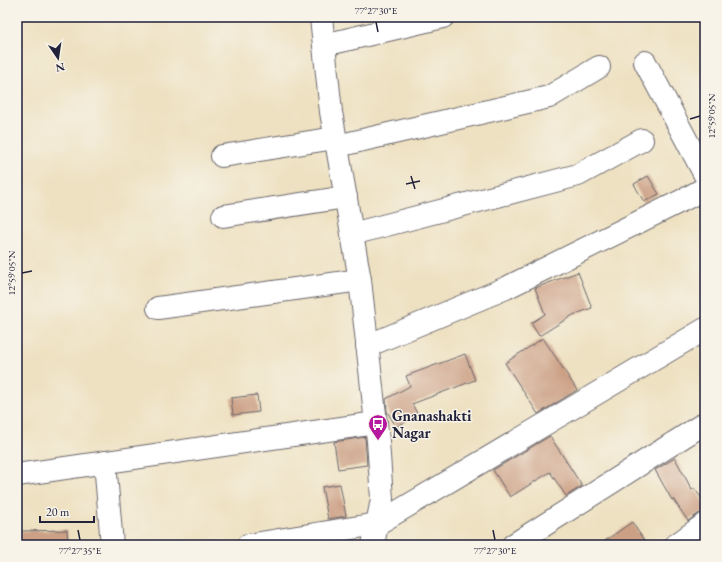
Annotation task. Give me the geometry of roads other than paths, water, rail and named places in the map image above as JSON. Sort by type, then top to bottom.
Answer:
[{"type":"street","points":[[321,17],[331,112],[360,280],[376,423],[382,499],[373,545]]},
{"type":"street","points":[[324,45],[443,17]]},
{"type":"street","points":[[645,62],[705,175]]},
{"type":"street","points":[[222,156],[336,142],[548,97],[599,68]]},
{"type":"street","points":[[352,234],[578,175],[642,140]]},
{"type":"street","points":[[367,346],[506,288],[705,188]]},
{"type":"street","points":[[223,216],[346,197]]},
{"type":"street","points":[[158,308],[360,280]]},
{"type":"street","points":[[248,545],[377,524],[705,329]]},
{"type":"street","points":[[17,474],[376,423]]},
{"type":"street","points":[[513,545],[705,423]]},
{"type":"street","points":[[105,462],[112,545]]},
{"type":"street","points":[[676,545],[705,524]]},
{"type":"place","name":"Gnanashakti Nagar","points":[[378,441]]}]
